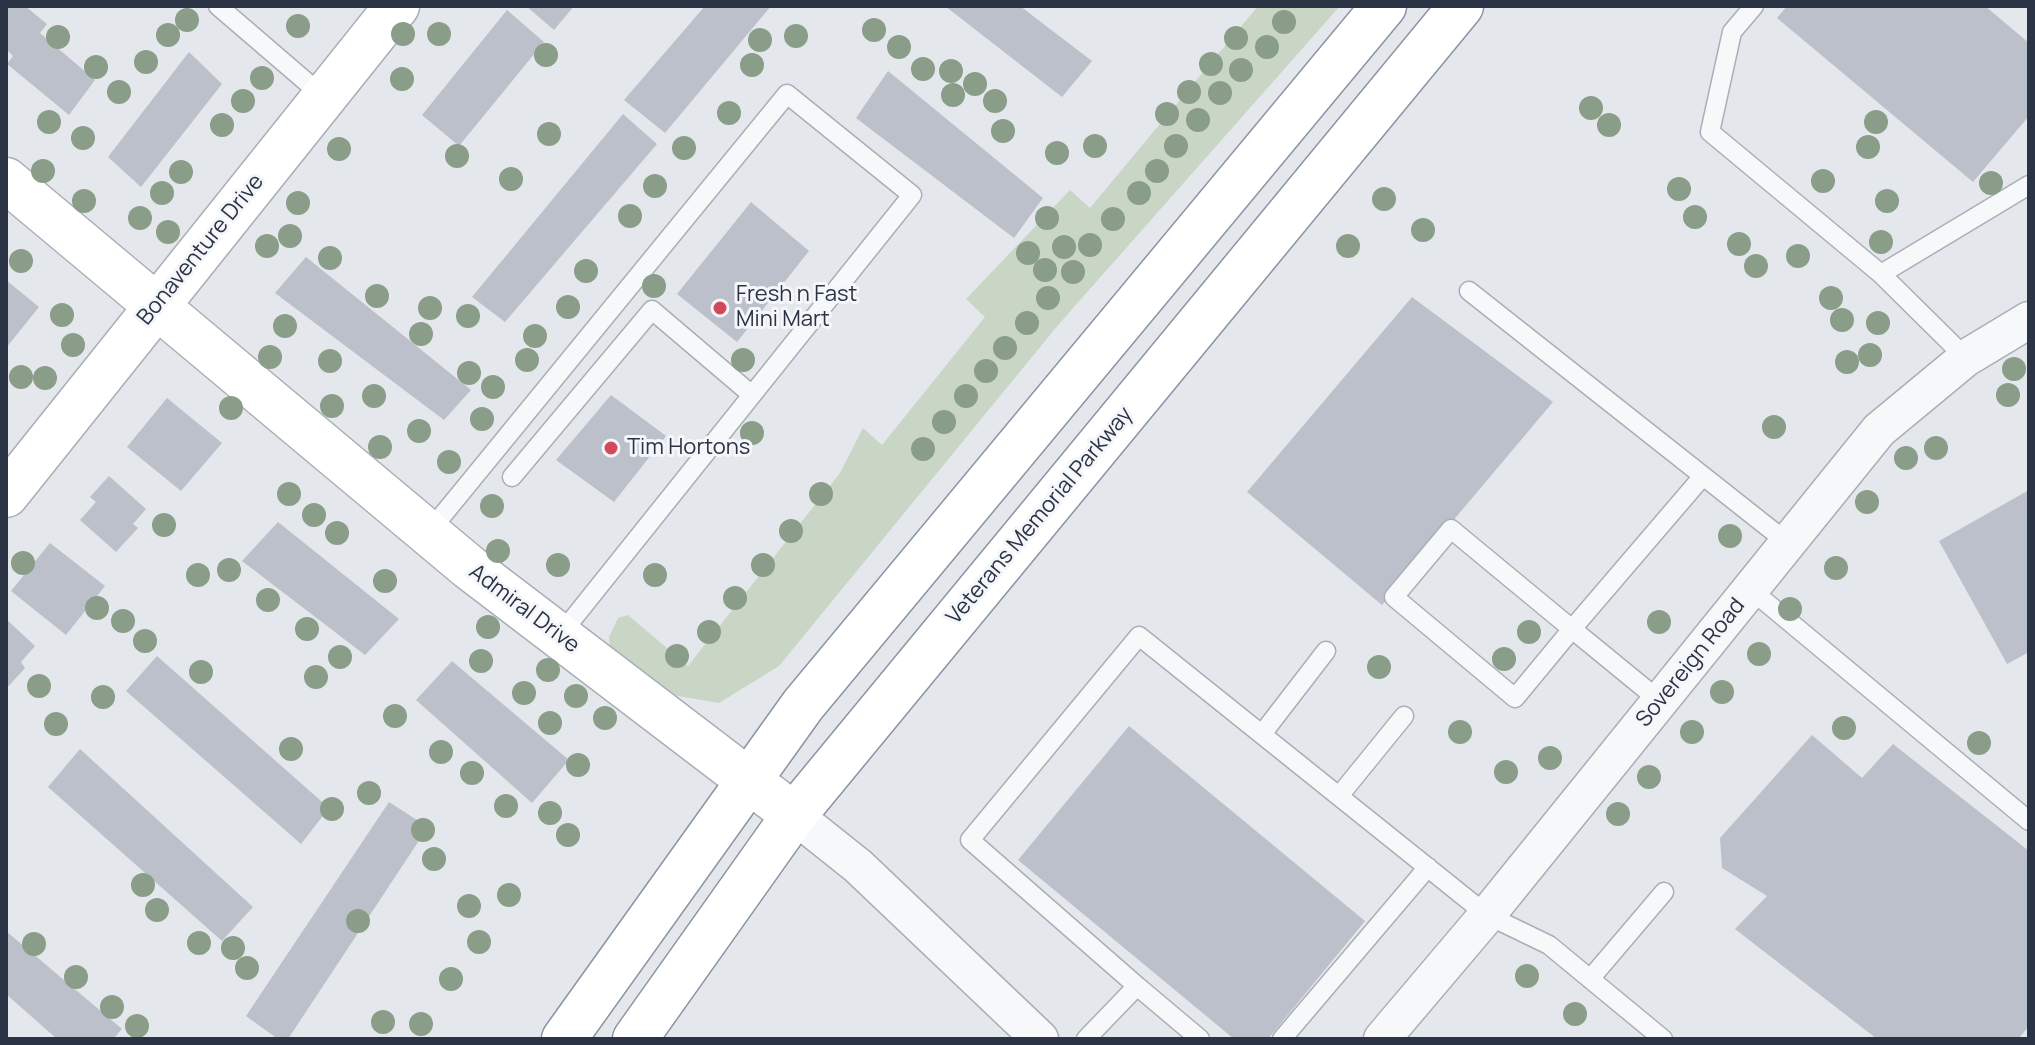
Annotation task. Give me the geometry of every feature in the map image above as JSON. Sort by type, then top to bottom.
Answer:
[{"type":"main road","name":"Bonaventure Drive","points":[[6,495],[397,6]]},
{"type":"main road","points":[[564,1039],[803,705],[1384,6]]},
{"type":"main road","name":"Veterans Memorial Parkway","points":[[635,1039],[794,815],[1461,6]]},
{"type":"main road","name":"Admiral Drive","points":[[6,180],[428,533],[794,815]]},
{"type":"street","name":"Sovereign Road","points":[[1382,1039],[1487,915],[1879,430],[1966,358],[2029,320]]},
{"type":"street","name":"Admiral Drive","points":[[794,815],[858,866],[1035,1037]]},
{"type":"lane","points":[[218,6],[324,97]]},
{"type":"lane","points":[[1754,6],[1732,32],[1710,132],[1881,274],[1966,358]]},
{"type":"lane","points":[[428,533],[787,94],[912,195],[560,635]]},
{"type":"lane","points":[[1881,274],[2029,185]]},
{"type":"lane","points":[[1469,291],[1788,543]]},
{"type":"lane","points":[[512,477],[652,310],[752,395]]},
{"type":"lane","points":[[1660,701],[1572,629],[1451,529],[1394,597],[1515,698],[1572,629],[1703,476]]},
{"type":"lane","points":[[1750,589],[2029,821]]},
{"type":"lane","points":[[1200,1039],[970,840],[1139,636],[1487,915],[1549,945],[1663,1039]]},
{"type":"lane","points":[[1262,734],[1326,651]]},
{"type":"lane","points":[[1339,796],[1404,716]]},
{"type":"lane","points":[[1282,1039],[1428,867]]},
{"type":"lane","points":[[1590,979],[1664,892]]},
{"type":"lane","points":[[1086,1039],[1137,986]]},
{"type":"green space","points":[[1258,6],[1340,6],[1059,324],[779,666],[719,703],[666,694],[610,648],[609,637],[618,618],[628,615],[688,666],[840,473],[863,428],[882,445],[985,317],[966,299],[1070,190],[1090,208]]},
{"type":"building","points":[[6,6],[25,6],[47,24],[40,33],[95,80],[69,115],[7,64],[13,56],[6,49]]},
{"type":"building","points":[[526,6],[574,6],[554,30]]},
{"type":"building","points":[[705,6],[771,6],[665,133],[624,100]]},
{"type":"building","points":[[945,6],[1020,6],[1092,61],[1062,97]]},
{"type":"building","points":[[1787,6],[1985,6],[2029,43],[2029,116],[1973,182],[1777,18]]},
{"type":"building","points":[[507,10],[544,42],[459,146],[422,115]]},
{"type":"building","points":[[189,52],[222,84],[141,187],[108,157]]},
{"type":"building","points":[[888,71],[1043,198],[1014,238],[856,118]]},
{"type":"building","points":[[623,114],[657,144],[505,322],[472,297]]},
{"type":"building","points":[[751,202],[809,251],[737,342],[677,294]]},
{"type":"building","points":[[306,257],[471,390],[444,420],[275,293]]},
{"type":"building","points":[[6,280],[39,307],[6,348]]},
{"type":"building","points":[[1412,297],[1553,402],[1382,605],[1247,492]]},
{"type":"building","name":"Tim Hortons","points":[[611,395],[666,436],[614,502],[556,460]]},
{"type":"building","points":[[167,398],[222,443],[181,491],[127,447]]},
{"type":"building","points":[[109,476],[146,509],[133,524],[138,528],[116,552],[80,520],[96,502],[90,497]]},
{"type":"building","points":[[2029,490],[2029,652],[2007,664],[1939,541]]},
{"type":"building","points":[[278,522],[399,619],[365,655],[242,561]]},
{"type":"building","points":[[50,543],[105,586],[66,635],[11,591]]},
{"type":"building","points":[[6,619],[35,646],[21,662],[25,668],[6,689]]},
{"type":"building","points":[[157,656],[329,808],[301,844],[126,691]]},
{"type":"building","points":[[452,661],[569,760],[532,803],[416,700]]},
{"type":"building","points":[[1129,726],[1365,921],[1268,1039],[1234,1039],[1018,860]]},
{"type":"building","points":[[1812,735],[1862,778],[1893,744],[2029,851],[2029,1026],[2018,1039],[1877,1039],[1735,929],[1767,896],[1722,868],[1720,838]]},
{"type":"building","points":[[80,749],[253,907],[222,941],[48,787]]},
{"type":"building","points":[[389,802],[428,827],[288,1039],[278,1039],[246,1016]]},
{"type":"building","points":[[6,931],[122,1029],[113,1039],[57,1039],[6,994]]},
{"type":"place","name":"Fresh n Fast Mini Mart","points":[[720,308]]},
{"type":"place","name":"Tim Hortons","points":[[611,448]]}]
